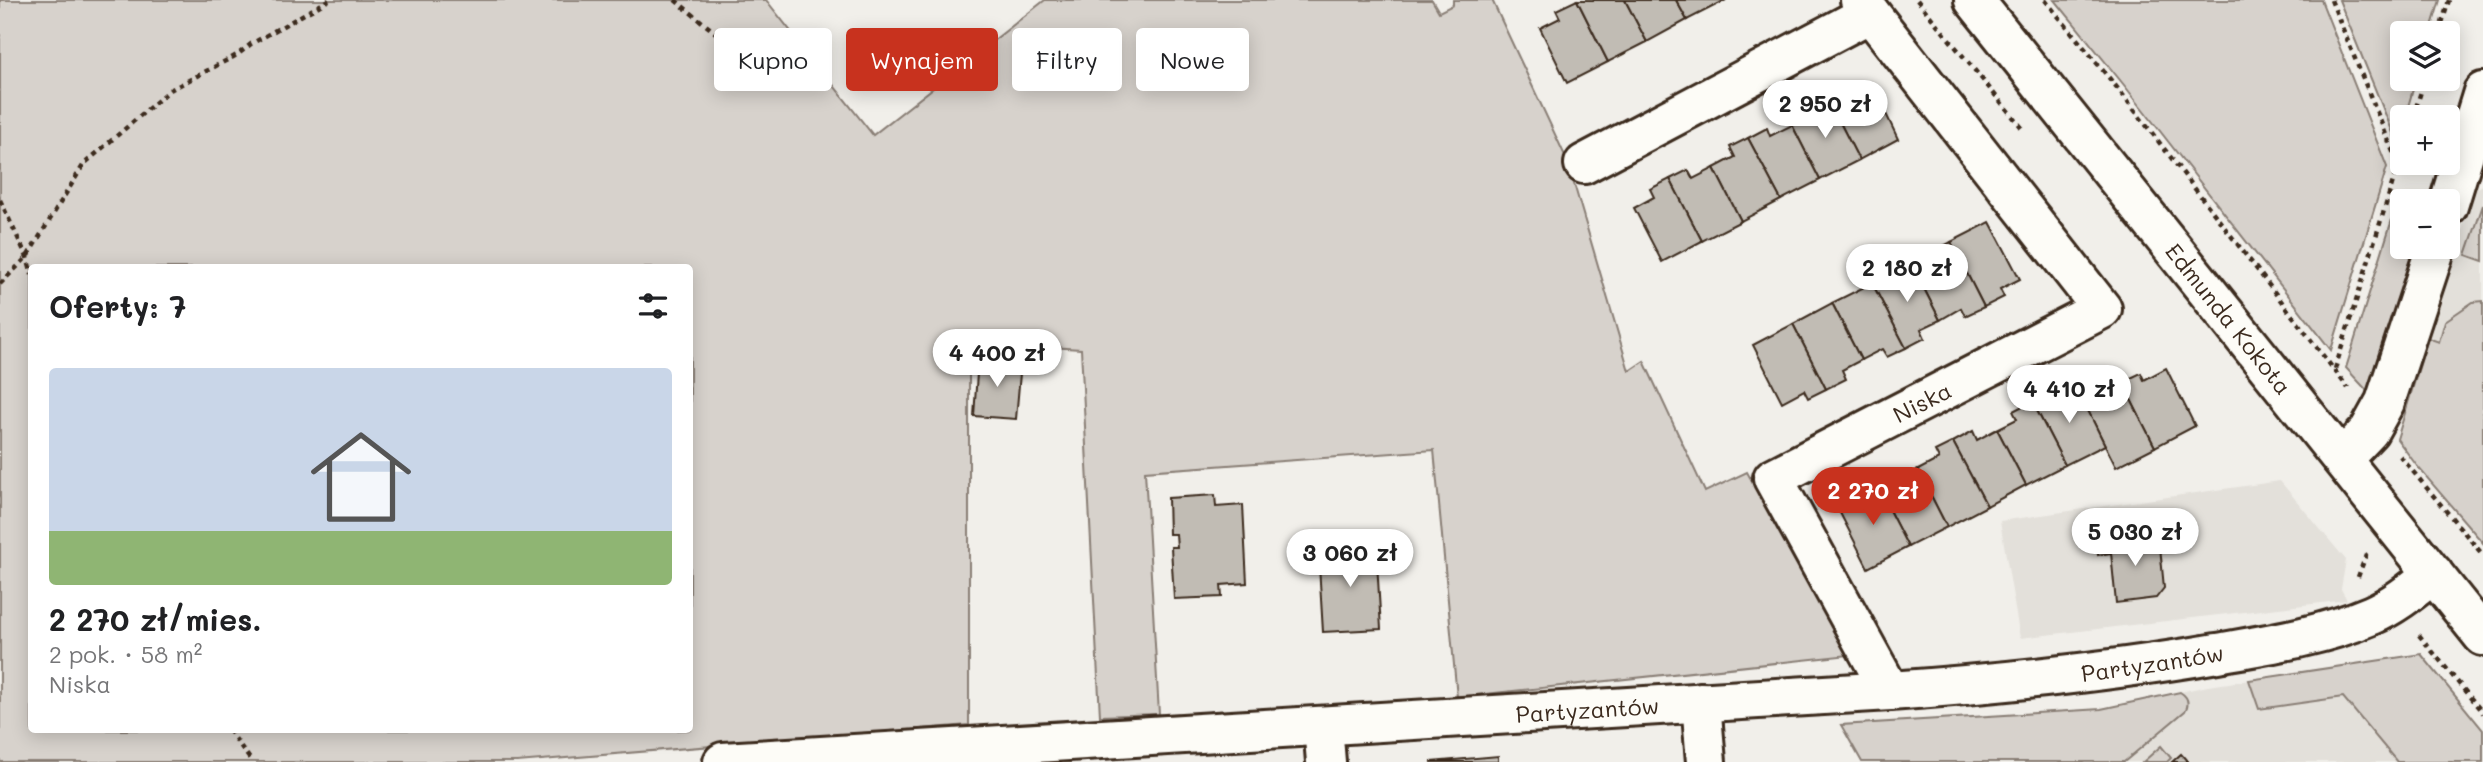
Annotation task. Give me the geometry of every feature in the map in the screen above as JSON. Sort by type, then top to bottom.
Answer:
[{"type":"street","name":"Edmunda Kokota","points":[[1974,0],[2483,636]]},
{"type":"street","name":"Niska","points":[[1584,164],[1865,6],[2102,309],[1773,478],[1890,691]]},
{"type":"street","points":[[2453,189],[2483,92]]},
{"type":"street","points":[[2342,459],[2375,422],[2385,402],[2432,259]]},
{"type":"street","name":"Partyzantów","points":[[723,762],[1324,744],[1701,702],[2003,683],[2097,673],[2299,639],[2371,615],[2400,600],[2433,573]]},
{"type":"street","points":[[1701,702],[1706,762]]},
{"type":"path","points":[[0,284],[27,257],[84,164],[170,90],[237,55],[251,44],[329,0]]},
{"type":"path","points":[[676,0],[714,31]]},
{"type":"path","points":[[2045,0],[2119,90],[2375,422],[2483,555]]},
{"type":"path","points":[[2331,0],[2390,144]]},
{"type":"path","points":[[2443,21],[2449,0]]},
{"type":"path","points":[[2334,370],[2395,175]]},
{"type":"path","points":[[0,200],[29,264]]},
{"type":"path","points":[[2359,545],[2366,555],[2353,588],[2371,615]]},
{"type":"path","points":[[2418,634],[2483,713]]},
{"type":"path","points":[[231,733],[252,762]]},
{"type":"shaded area","points":[[0,0],[766,0],[788,28],[714,28],[714,91],[832,91],[832,83],[873,135],[929,91],[998,91],[998,37],[1045,0],[1432,0],[1439,12],[1453,5],[1453,0],[1492,0],[1567,160],[1629,371],[1644,361],[1705,492],[1747,472],[1850,655],[1457,697],[1434,450],[1145,471],[1159,714],[1100,716],[1081,349],[969,342],[969,725],[517,762],[0,762]]},
{"type":"shaded area","points":[[2055,0],[2321,0],[2387,167],[2331,350],[2124,85]]},
{"type":"shaded area","points":[[2339,0],[2440,0],[2434,21],[2390,21],[2390,91],[2413,91],[2408,105],[2390,105],[2390,126]]},
{"type":"shaded area","points":[[2483,185],[2483,359],[2428,338],[2453,259],[2460,259],[2460,237],[2475,189]]},
{"type":"shaded area","points":[[2483,205],[2483,261],[2466,255]]},
{"type":"shaded area","points":[[2390,226],[2390,259],[2416,259],[2372,396],[2346,368]]},
{"type":"shaded area","points":[[2483,301],[2483,543],[2397,439],[2428,338],[2439,342],[2445,321],[2473,302]]},
{"type":"shaded area","points":[[2280,481],[2346,560],[2341,589],[2347,600],[2020,638],[2000,521]]},
{"type":"shaded area","points":[[2421,654],[2483,730],[2483,762],[2397,762],[2343,697],[2259,709],[2249,680]]},
{"type":"shaded area","points":[[2382,661],[2465,762],[2042,762],[2002,714],[2101,709],[2208,686]]},
{"type":"shaded area","points":[[2180,692],[2187,700],[2185,711],[2124,762],[1862,762],[1841,725],[2101,709]]},
{"type":"shaded area","points":[[2161,746],[2171,758],[2167,762],[2143,762]]},
{"type":"building","points":[[1577,0],[1608,62],[1567,83],[1540,28],[1560,18],[1556,10]]},
{"type":"building","points":[[1577,0],[1625,0],[1647,42],[1608,62]]},
{"type":"building","points":[[1625,0],[1676,0],[1687,20],[1647,42]]},
{"type":"building","points":[[1676,0],[1726,0],[1687,20]]},
{"type":"building","points":[[1871,82],[1898,139],[1859,160],[1827,97],[1849,86],[1852,92]]},
{"type":"building","points":[[1827,97],[1859,160],[1820,180],[1792,125],[1814,114],[1810,106]]},
{"type":"building","points":[[1792,125],[1820,180],[1781,200],[1748,138],[1767,128],[1770,136]]},
{"type":"building","points":[[1748,138],[1781,200],[1741,221],[1714,168],[1735,157],[1730,147]]},
{"type":"building","points":[[1714,168],[1741,221],[1702,241],[1670,179],[1688,170],[1693,179]]},
{"type":"building","points":[[1670,179],[1702,241],[1662,262],[1634,208],[1654,197],[1650,189]]},
{"type":"building","points":[[1990,222],[2020,279],[2000,289],[2004,297],[1984,307],[1951,242]]},
{"type":"building","points":[[1951,242],[1984,307],[1965,316],[1961,308],[1940,320],[1911,263]]},
{"type":"building","points":[[1911,263],[1940,320],[1921,329],[1925,338],[1906,348],[1872,283]]},
{"type":"building","points":[[1872,283],[1906,348],[1887,357],[1882,349],[1861,360],[1832,303]]},
{"type":"building","points":[[1832,303],[1861,360],[1842,370],[1846,379],[1826,389],[1793,324]]},
{"type":"building","points":[[1793,324],[1826,389],[1808,398],[1804,390],[1782,402],[1753,345]]},
{"type":"building","points":[[978,359],[1021,362],[1016,419],[974,416]]},
{"type":"building","points":[[2166,368],[2195,426],[2155,447],[2122,382],[2141,373],[2144,380]]},
{"type":"building","points":[[2122,382],[2155,447],[2116,467],[2087,409],[2108,399],[2103,392]]},
{"type":"building","points":[[2077,388],[2105,445],[2065,465],[2032,401],[2052,391],[2055,399]]},
{"type":"building","points":[[2032,401],[2065,465],[2026,485],[1997,429],[2017,419],[2013,411]]},
{"type":"building","points":[[1997,429],[2026,485],[1987,506],[1953,442],[1973,431],[1977,440]]},
{"type":"building","points":[[1953,442],[1987,506],[1947,527],[1918,470],[1939,459],[1935,451]]},
{"type":"building","points":[[1918,470],[1947,527],[1908,547],[1875,483],[1894,473],[1898,480]]},
{"type":"building","points":[[1875,483],[1908,547],[1868,568],[1839,511],[1861,500],[1856,492]]},
{"type":"building","points":[[1215,495],[1216,507],[1243,505],[1247,583],[1221,585],[1222,597],[1174,599],[1171,547],[1177,547],[1176,534],[1169,534],[1168,498]]},
{"type":"building","points":[[2159,536],[2164,588],[2156,598],[2116,603],[2111,553],[2098,555],[2097,542]]},
{"type":"building","points":[[1376,545],[1381,629],[1323,632],[1318,549]]},
{"type":"building","points":[[2181,754],[2188,762],[2172,762]]},
{"type":"building","points":[[1498,756],[1498,762],[1431,762]]}]
